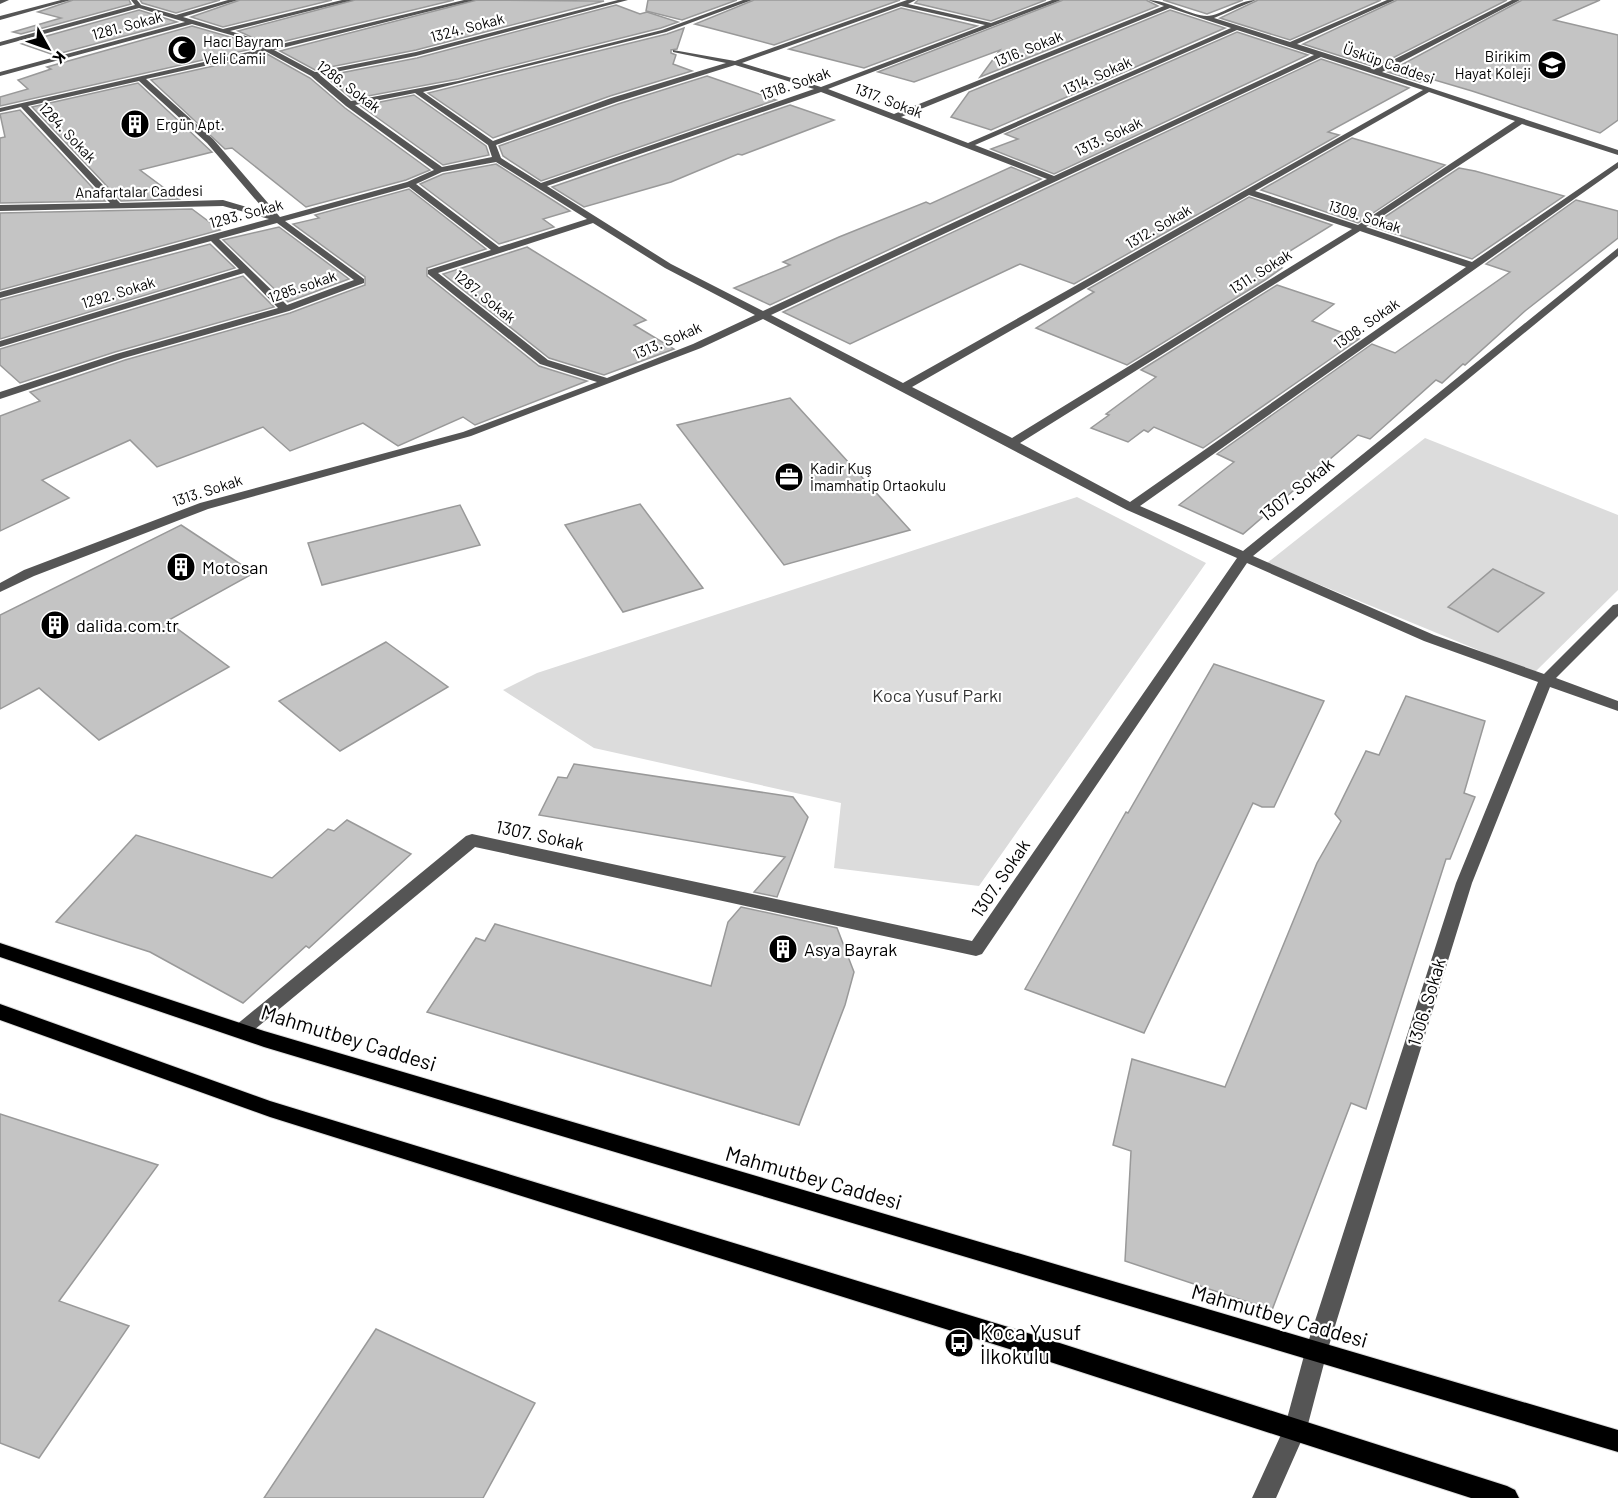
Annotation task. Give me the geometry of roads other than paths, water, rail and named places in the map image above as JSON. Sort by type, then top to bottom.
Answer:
[{"type":"main road","name":"Mahmutbey Caddesi","points":[[0,950],[332,1059],[1618,1441]]},
{"type":"main road","points":[[0,1012],[268,1108],[771,1262],[1296,1428],[1507,1498]]},
{"type":"street","points":[[0,2],[6,0]]},
{"type":"street","points":[[0,18],[69,0]]},
{"type":"street","points":[[175,17],[236,0]]},
{"type":"street","points":[[225,30],[350,0]]},
{"type":"street","points":[[0,110],[268,50],[472,0]]},
{"type":"street","name":"1324. Sokak","points":[[314,74],[416,54],[625,0]]},
{"type":"street","points":[[349,104],[418,92],[664,32],[749,0]]},
{"type":"street","points":[[882,0],[992,25]]},
{"type":"street","points":[[492,144],[614,100],[828,32],[913,0]]},
{"type":"street","name":"1318. Sokak","points":[[540,186],[821,89],[1058,0]]},
{"type":"street","name":"Üsküp Caddesi","points":[[1151,0],[1292,44],[1618,153]]},
{"type":"street","points":[[1208,18],[1253,0]]},
{"type":"street","points":[[1292,44],[1392,0]]},
{"type":"street","points":[[1376,72],[1517,0]]},
{"type":"street","points":[[0,44],[136,3]]},
{"type":"street","name":"1286. Sokak","points":[[136,3],[247,38],[314,74],[349,104],[440,170]]},
{"type":"street","name":"1316. Sokak","points":[[897,116],[1170,6]]},
{"type":"street","name":"1281. Sokak","points":[[0,74],[191,22]]},
{"type":"street","name":"1314. Sokak","points":[[967,147],[1238,27]]},
{"type":"street","name":"1317. Sokak","points":[[675,51],[735,63],[821,89],[897,116],[967,147],[1055,178]]},
{"type":"street","name":"1313. Sokak","points":[[0,588],[28,573],[204,506],[467,434],[697,346],[1321,54]]},
{"type":"street","name":"1285.sokak","points":[[0,396],[120,356],[285,309],[361,281],[277,219],[210,141],[141,79]]},
{"type":"street","name":"1312. Sokak","points":[[902,388],[1428,90]]},
{"type":"street","points":[[418,92],[492,144],[498,159],[668,266],[761,316],[1012,443],[1131,507],[1429,638],[1618,706]]},
{"type":"street","name":"1284. Sokak","points":[[23,105],[117,205]]},
{"type":"street","name":"1311. Sokak","points":[[1012,443],[1359,228],[1521,121]]},
{"type":"street","name":"1293. Sokak","points":[[0,295],[410,184],[440,170],[498,159]]},
{"type":"street","name":"1308. Sokak","points":[[1131,507],[1618,164]]},
{"type":"street","points":[[410,184],[498,251]]},
{"type":"street","name":"1309. Sokak","points":[[1249,192],[1474,266]]},
{"type":"street","name":"Anafartalar Caddesi","points":[[0,208],[223,203],[277,219]]},
{"type":"street","name":"1287. Sokak","points":[[592,220],[431,272],[544,362],[607,382]]},
{"type":"street","points":[[212,237],[285,309]]},
{"type":"street","name":"1307. Sokak","points":[[242,1030],[472,840],[976,949],[1244,557],[1618,251]]},
{"type":"street","name":"1292. Sokak","points":[[0,344],[244,270]]},
{"type":"street","name":"1306. Sokak","points":[[1264,1498],[1296,1428],[1316,1352],[1464,883],[1546,680],[1618,608]]},
{"type":"place","name":"Hacı Bayram Veli Camii","points":[[182,50]]},
{"type":"place","name":"Birikim Hayat Koleji","points":[[1552,65]]},
{"type":"place","name":"Ergün Apt.","points":[[135,124]]},
{"type":"place","name":"Kadir Kuş İmamhatip Ortaokulu","points":[[789,477]]},
{"type":"place","name":"Motosan","points":[[181,567]]},
{"type":"place","name":"dalida.com.tr","points":[[55,625]]},
{"type":"place","name":"Asya Bayrak","points":[[783,949]]},
{"type":"place","name":"Koca Yusuf İlkokulu","points":[[959,1343]]},
{"type":"park label","name":"Koca Yusuf Parkı","points":[[937,695]]}]
